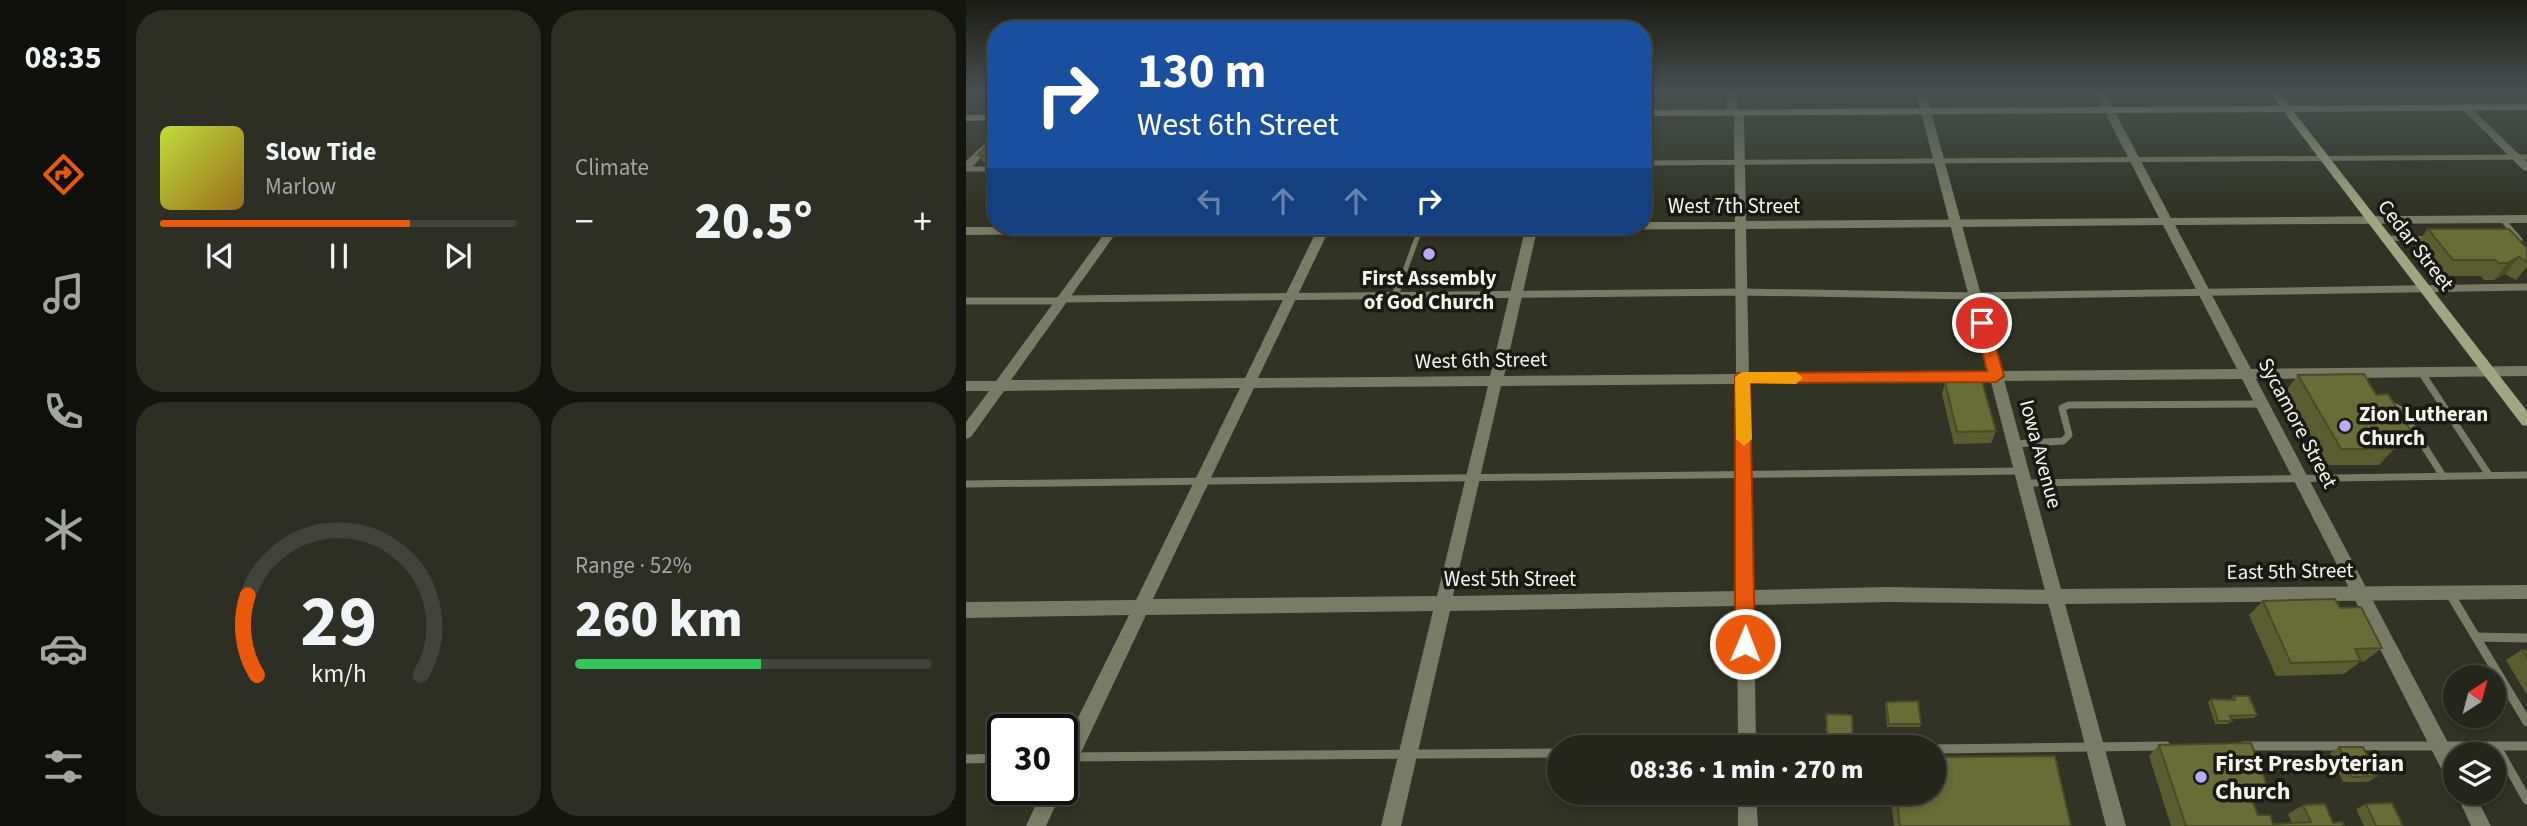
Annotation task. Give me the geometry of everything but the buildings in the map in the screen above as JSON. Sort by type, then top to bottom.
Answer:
[{"type":"main road","name":"Cedar Street","points":[[2304,132],[2527,421]]},
{"type":"street","points":[[1738,132],[1743,292],[1746,735]]},
{"type":"street","name":"Iowa Avenue","points":[[1932,132],[2116,826]]},
{"type":"street","name":"Sycamore Street","points":[[2120,132],[2443,752]]},
{"type":"street","points":[[2492,132],[2521,157],[2527,169]]},
{"type":"street","points":[[966,168],[987,146]]},
{"type":"street","name":"West 7th Street","points":[[1652,225],[2527,219]]},
{"type":"street","name":"West 7th Street","points":[[966,230],[987,230]]},
{"type":"street","points":[[966,433],[1109,235]]},
{"type":"street","points":[[1078,735],[1320,235]]},
{"type":"street","points":[[1391,826],[1530,235]]},
{"type":"street","name":"West 6th Street","points":[[966,386],[2246,374],[2348,379],[2421,372],[2527,371]]},
{"type":"street","name":"East 5th Street","points":[[2054,597],[2527,592]]},
{"type":"street","name":"West 5th Street","points":[[966,610],[1865,595],[2054,597]]},
{"type":"street","points":[[1036,826],[1046,805]]},
{"type":"street","points":[[1747,805],[1748,826]]},
{"type":"street","points":[[2470,805],[2481,826]]},
{"type":"lane","points":[[1652,163],[2521,157]]},
{"type":"lane","points":[[966,168],[987,169]]},
{"type":"lane","points":[[2502,219],[2520,240],[2507,240]]},
{"type":"lane","points":[[1395,296],[1418,235]]},
{"type":"lane","points":[[2386,238],[2440,239]]},
{"type":"lane","points":[[966,301],[1743,292],[1975,296],[2527,287]]},
{"type":"lane","points":[[2421,372],[2489,475]]},
{"type":"lane","points":[[2384,402],[2402,410],[2443,476]]},
{"type":"lane","points":[[2015,444],[2063,441],[2069,435],[2062,408],[2069,405],[2262,404]]},
{"type":"lane","points":[[966,484],[1745,475],[2303,479],[2527,475]]},
{"type":"lane","points":[[2450,593],[2527,722]]},
{"type":"lane","points":[[2476,638],[2527,638]]},
{"type":"lane","points":[[1946,749],[2175,746]]},
{"type":"lane","points":[[2229,746],[2441,748]]},
{"type":"lane","points":[[2506,747],[2527,747]]},
{"type":"lane","points":[[1078,761],[1547,753]]},
{"type":"lane","points":[[966,759],[987,758]]},
{"type":"lane","points":[[2506,763],[2527,800]]},
{"type":"slow traffic","points":[[1744,439],[1742,377],[1796,378]]},
{"type":"place","name":"First Assembly of God Church","points":[[1429,254]]},
{"type":"place","name":"Zion Lutheran Church","points":[[2345,426]]},
{"type":"place","name":"First Presbyterian Church","points":[[2201,777]]},
{"type":"route","points":[[1745,644],[1742,377],[1996,376],[1982,323]]}]
